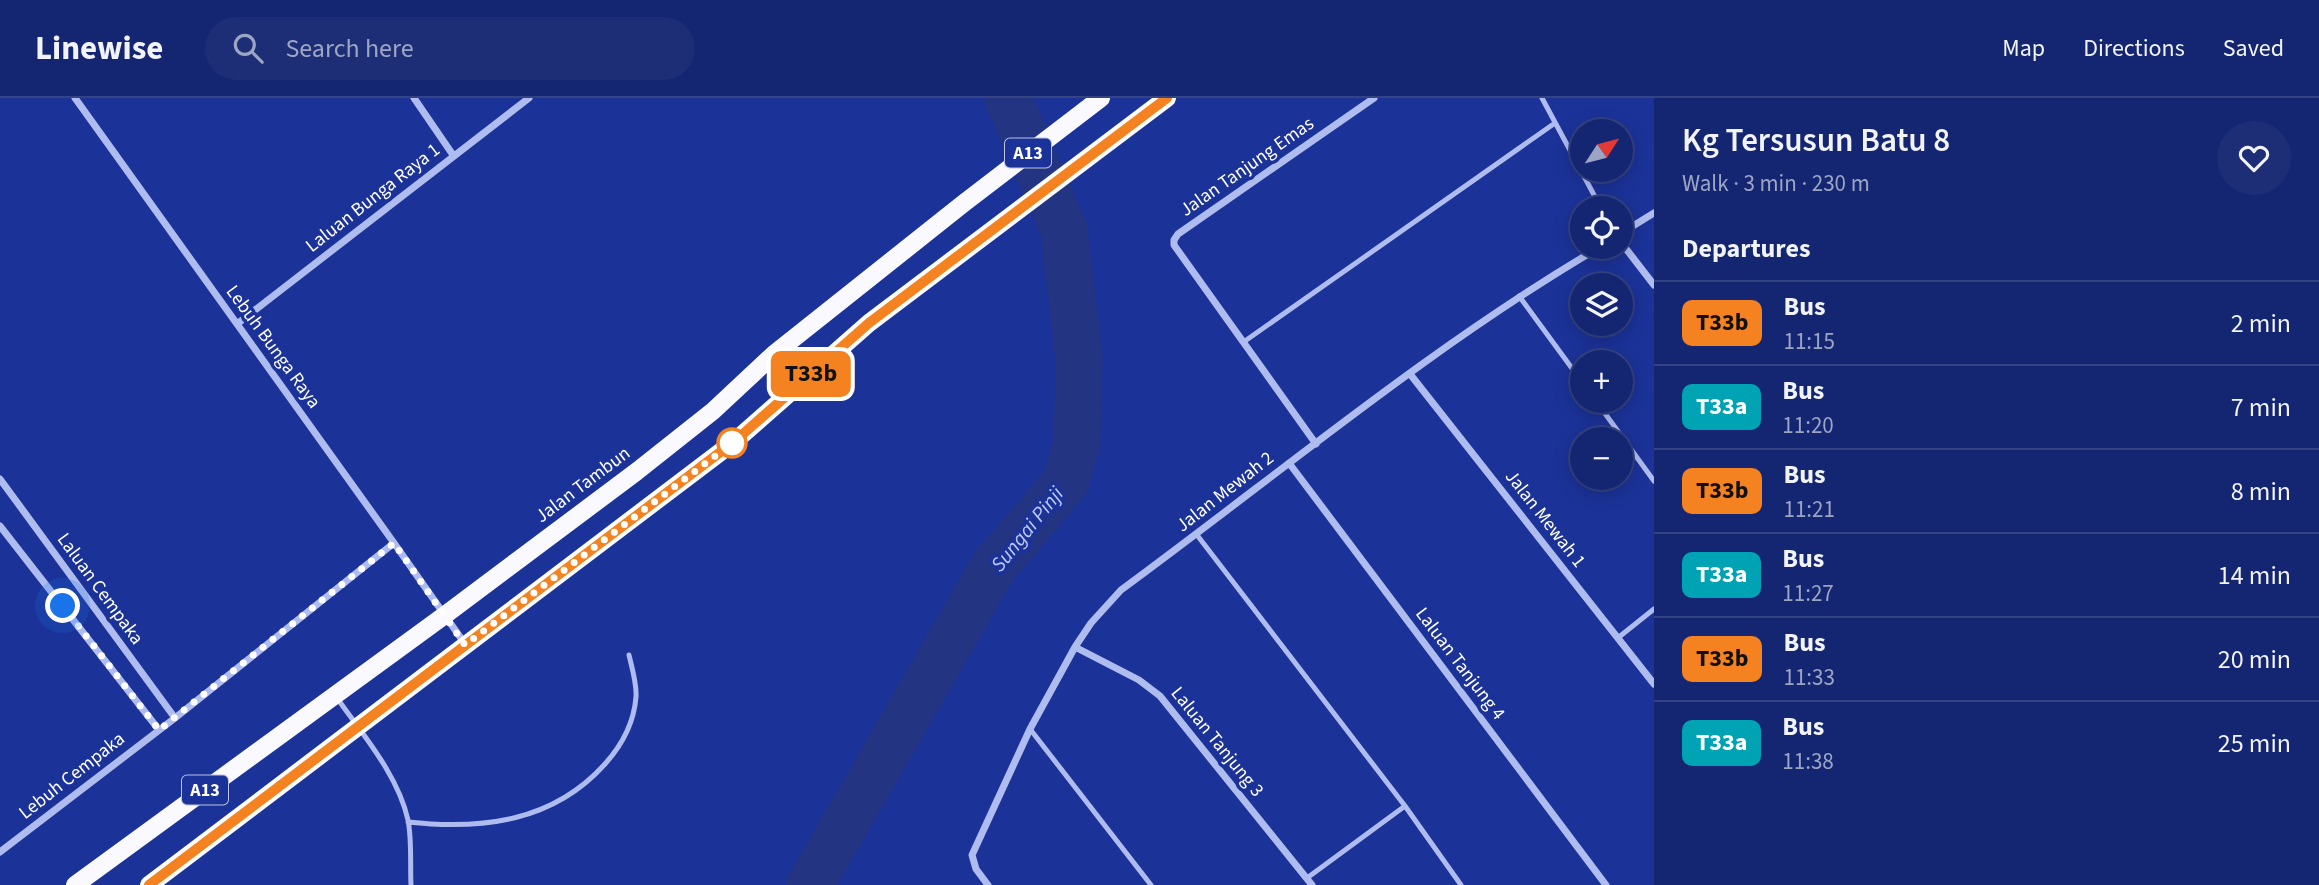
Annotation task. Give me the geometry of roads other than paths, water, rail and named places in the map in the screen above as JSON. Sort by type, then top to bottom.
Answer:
[{"type":"main road","name":"A13","points":[[149,885],[735,441],[869,323],[1167,98]]},
{"type":"main road","name":"Jalan Tambun","points":[[75,885],[444,615],[713,411],[774,354],[1097,101]]},
{"type":"main road","points":[[161,885],[202,846]]},
{"type":"street","name":"Lebuh Bunga Raya","points":[[75,98],[465,645]]},
{"type":"street","points":[[414,98],[453,155]]},
{"type":"street","name":"Laluan Bunga Raya 1","points":[[237,324],[528,98]]},
{"type":"street","name":"Jalan Tanjung Emas","points":[[1245,341],[1174,245],[1174,240],[1178,234],[1374,98]]},
{"type":"street","points":[[1633,226],[1654,212]]},
{"type":"street","points":[[1633,258],[1654,285]]},
{"type":"street","name":"Jalan Mewah 2","points":[[988,885],[976,869],[972,855],[1030,729],[1075,647],[1091,623],[1121,590],[1410,374],[1519,296],[1580,259]]},
{"type":"street","points":[[1245,341],[1316,443]]},
{"type":"street","name":"Jalan Mewah 1","points":[[1410,374],[1654,684]]},
{"type":"street","name":"Laluan Tanjung 4","points":[[1289,463],[1606,885]]},
{"type":"street","name":"Laluan Cempaka","points":[[0,479],[175,718]]},
{"type":"street","points":[[0,526],[159,730]]},
{"type":"street","name":"Lebuh Cempaka","points":[[0,852],[175,718],[394,543]]},
{"type":"street","name":"Laluan Tanjung 3","points":[[1075,647],[1139,680],[1160,696],[1310,882]]},
{"type":"lane","points":[[1542,98],[1595,196]]},
{"type":"lane","points":[[1245,341],[1555,122]]},
{"type":"lane","points":[[1519,296],[1570,366]]},
{"type":"lane","points":[[1605,413],[1654,481]]},
{"type":"lane","points":[[1197,535],[1405,807],[1461,885]]},
{"type":"lane","points":[[1619,637],[1654,609]]},
{"type":"lane","points":[[408,822],[445,826],[496,822],[534,813],[560,801],[588,783],[615,753],[632,723],[636,694],[629,655]]},
{"type":"lane","points":[[335,695],[392,779],[408,822],[411,885]]},
{"type":"lane","points":[[1030,729],[1151,885]]},
{"type":"lane","points":[[1310,882],[1405,807]]},
{"type":"waterway","name":"Sungai Pinji","points":[[810,885],[994,566],[1066,482],[1077,441],[1079,358],[1064,230],[1008,98]]}]
